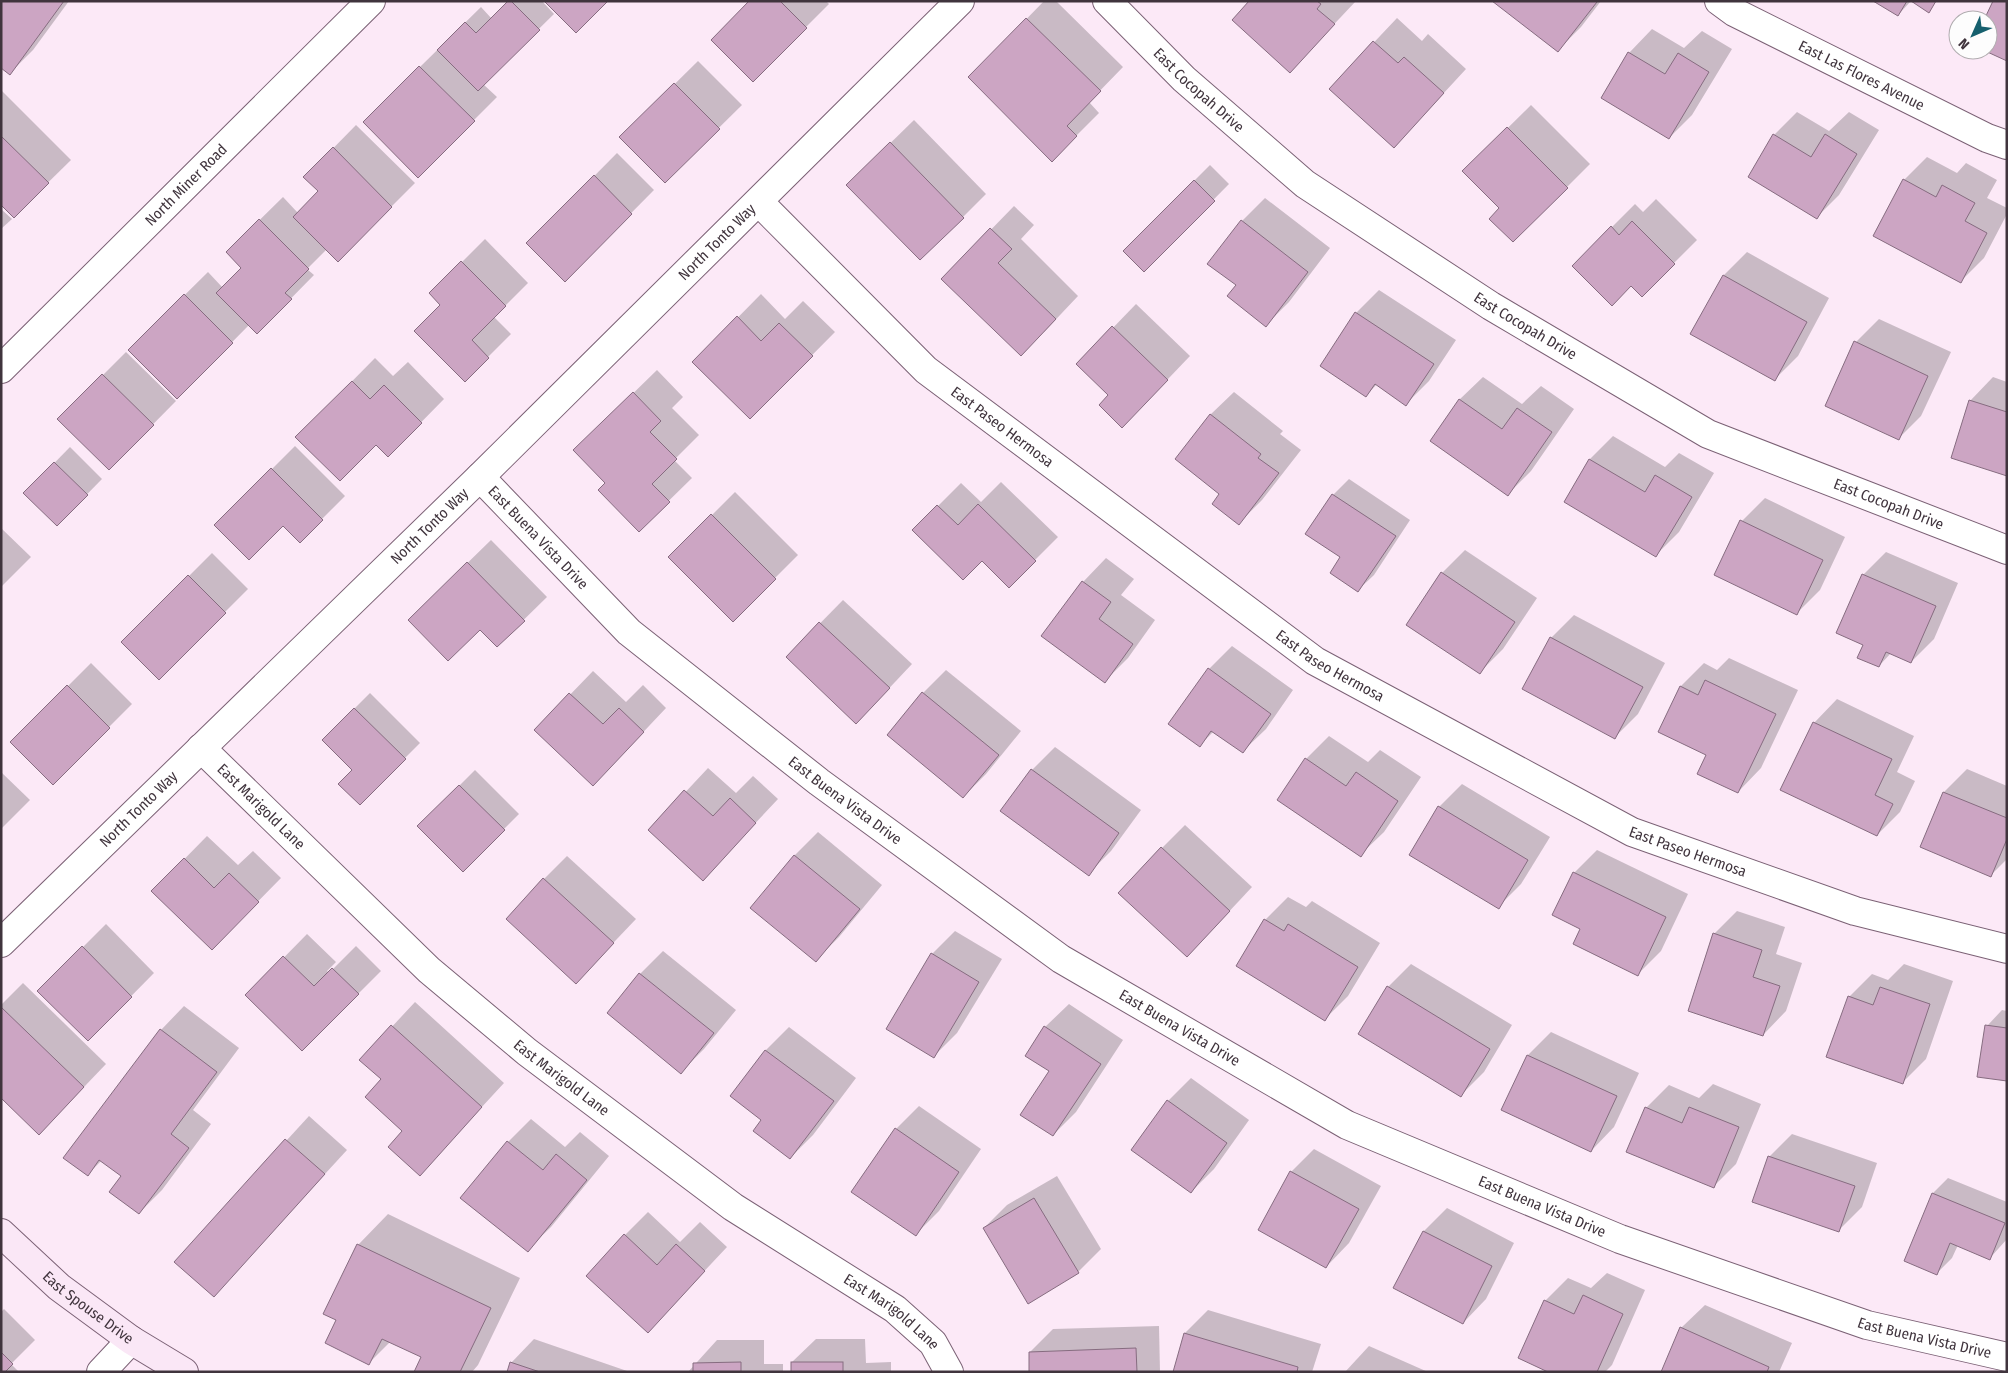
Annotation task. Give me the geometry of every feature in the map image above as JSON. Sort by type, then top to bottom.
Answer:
[{"type":"main road","name":"East Spouse Drive","points":[[1,1233],[58,1287],[131,1340],[184,1372]]},
{"type":"street","name":"North Miner Road","points":[[1,369],[371,1]]},
{"type":"street","name":"North Tonto Way","points":[[1,943],[480,477],[960,1]]},
{"type":"street","name":"East Cocopah Drive","points":[[1107,1],[1184,79],[1305,184],[1491,306],[1708,434],[2007,550]]},
{"type":"street","name":"East Las Flores Avenue","points":[[1719,1],[1743,16],[1987,138],[2007,145]]},
{"type":"street","name":"East Paseo Hermosa","points":[[759,202],[926,370],[1315,661],[1632,832],[1855,910],[2007,949]]},
{"type":"street","name":"East Buena Vista Drive","points":[[480,477],[629,632],[827,788],[1061,959],[1347,1125],[1620,1239],[1867,1325],[2007,1357]]},
{"type":"street","name":"East Marigold Lane","points":[[201,748],[429,970],[520,1046],[733,1206],[895,1309],[933,1342],[948,1372]]},
{"type":"street","points":[[101,1372],[131,1340]]},
{"type":"building","points":[[1,1],[64,1],[10,75],[1,68]]},
{"type":"building","points":[[508,1],[511,1],[540,30],[478,91],[437,50],[465,22],[476,33]]},
{"type":"building","points":[[544,1],[608,1],[576,33]]},
{"type":"building","points":[[749,1],[780,1],[807,28],[753,82],[711,40]]},
{"type":"building","points":[[1249,1],[1317,1],[1321,4],[1317,9],[1335,24],[1290,73],[1232,20]]},
{"type":"building","points":[[1492,1],[1595,1],[1597,2],[1558,52]]},
{"type":"building","points":[[1873,1],[1907,1],[1898,16]]},
{"type":"building","points":[[1911,1],[1936,1],[1929,13]]},
{"type":"building","points":[[1993,1],[2007,1],[2007,61],[1998,57],[1998,10],[1989,10]]},
{"type":"building","points":[[1026,18],[1101,91],[1067,126],[1077,136],[1052,162],[968,77]]},
{"type":"building","points":[[1373,41],[1398,63],[1404,57],[1444,93],[1394,148],[1329,89]]},
{"type":"building","points":[[1628,52],[1665,74],[1678,53],[1709,72],[1669,139],[1601,98]]},
{"type":"building","points":[[419,66],[475,121],[418,178],[363,122]]},
{"type":"building","points":[[674,83],[720,129],[665,183],[619,137]]},
{"type":"building","points":[[1507,127],[1568,188],[1513,242],[1489,219],[1499,208],[1462,171]]},
{"type":"building","points":[[1773,134],[1811,157],[1825,134],[1857,154],[1817,219],[1748,177]]},
{"type":"building","points":[[1,136],[49,183],[14,218],[1,205]]},
{"type":"building","points":[[890,142],[964,218],[920,260],[846,185]]},
{"type":"building","points":[[333,147],[392,207],[338,262],[293,217],[318,191],[303,177]]},
{"type":"building","points":[[594,175],[632,214],[565,282],[526,243]]},
{"type":"building","points":[[1903,179],[1936,197],[1942,185],[1975,203],[1965,221],[1987,233],[1961,283],[1873,236]]},
{"type":"building","points":[[1194,180],[1215,201],[1144,272],[1123,251]]},
{"type":"building","points":[[259,219],[309,269],[285,293],[292,299],[257,334],[216,293],[241,268],[226,252]]},
{"type":"building","points":[[1241,220],[1308,272],[1266,327],[1227,296],[1236,285],[1207,264]]},
{"type":"building","points":[[1632,221],[1675,264],[1642,297],[1631,286],[1612,306],[1572,266],[1611,226],[1619,235]]},
{"type":"building","points":[[990,228],[1012,249],[998,263],[1056,319],[1021,356],[941,279]]},
{"type":"building","points":[[461,261],[506,306],[472,340],[489,358],[465,382],[414,331],[440,305],[429,293]]},
{"type":"building","points":[[1723,275],[1807,322],[1775,381],[1690,334]]},
{"type":"building","points":[[184,294],[233,343],[177,399],[128,350]]},
{"type":"building","points":[[1355,312],[1434,364],[1406,406],[1375,384],[1366,397],[1320,366]]},
{"type":"building","points":[[737,316],[761,341],[779,323],[813,356],[750,419],[692,362]]},
{"type":"building","points":[[1112,326],[1168,380],[1122,428],[1099,405],[1108,395],[1076,364]]},
{"type":"building","points":[[1854,341],[1928,376],[1899,440],[1825,406]]},
{"type":"building","points":[[102,374],[154,425],[109,470],[57,419]]},
{"type":"building","points":[[352,381],[370,399],[384,385],[422,423],[388,457],[376,445],[340,481],[295,437]]},
{"type":"building","points":[[633,392],[661,421],[650,432],[677,459],[652,484],[670,502],[639,532],[598,490],[605,483],[573,450]]},
{"type":"building","points":[[1459,399],[1502,429],[1517,408],[1552,432],[1508,496],[1430,441]]},
{"type":"building","points":[[1969,400],[2007,412],[2007,476],[1951,458]]},
{"type":"building","points":[[1210,414],[1261,454],[1258,458],[1279,473],[1239,525],[1212,504],[1219,494],[1175,459]]},
{"type":"building","points":[[1589,459],[1645,492],[1655,475],[1692,497],[1656,557],[1564,502]]},
{"type":"building","points":[[54,462],[88,495],[57,526],[23,493]]},
{"type":"building","points":[[271,468],[323,520],[300,543],[283,526],[249,560],[214,525]]},
{"type":"building","points":[[1332,494],[1396,536],[1358,592],[1330,573],[1340,557],[1305,534]]},
{"type":"building","points":[[978,504],[1036,561],[1009,588],[982,561],[963,580],[912,530],[937,505],[958,525]]},
{"type":"building","points":[[711,514],[776,579],[733,622],[668,557]]},
{"type":"building","points":[[1740,520],[1823,560],[1797,615],[1714,575]]},
{"type":"building","points":[[467,562],[525,621],[497,647],[480,630],[448,661],[408,620]]},
{"type":"building","points":[[1441,572],[1515,622],[1480,674],[1406,625]]},
{"type":"building","points":[[1862,574],[1936,606],[1911,663],[1886,652],[1879,667],[1857,658],[1863,645],[1836,633]]},
{"type":"building","points":[[188,575],[226,613],[159,680],[121,642]]},
{"type":"building","points":[[1082,581],[1111,602],[1099,619],[1133,644],[1105,683],[1041,636]]},
{"type":"building","points":[[819,622],[890,688],[856,724],[786,657]]},
{"type":"building","points":[[1550,637],[1643,687],[1615,739],[1522,689]]},
{"type":"building","points":[[1208,668],[1271,714],[1243,753],[1211,731],[1200,747],[1168,724]]},
{"type":"building","points":[[1705,680],[1776,714],[1738,793],[1697,774],[1706,755],[1658,732],[1680,686],[1698,695]]},
{"type":"building","points":[[67,685],[110,728],[53,785],[10,742]]},
{"type":"building","points":[[922,692],[999,755],[963,798],[887,735]]},
{"type":"building","points":[[569,693],[603,724],[619,708],[644,732],[593,786],[534,730]]},
{"type":"building","points":[[354,708],[406,759],[360,805],[338,784],[352,770],[322,740]]},
{"type":"building","points":[[1813,722],[1892,759],[1875,795],[1893,804],[1877,836],[1780,790]]},
{"type":"building","points":[[1305,758],[1346,786],[1356,772],[1398,801],[1361,857],[1277,800]]},
{"type":"building","points":[[1031,769],[1119,833],[1089,876],[1000,811]]},
{"type":"building","points":[[459,785],[505,830],[463,872],[417,826]]},
{"type":"building","points":[[684,790],[713,816],[730,798],[756,823],[703,881],[648,830]]},
{"type":"building","points":[[1943,792],[2007,818],[2007,839],[1991,877],[1920,847]]},
{"type":"building","points":[[1438,806],[1528,860],[1499,909],[1409,855]]},
{"type":"building","points":[[1161,847],[1230,911],[1187,957],[1118,893]]},
{"type":"building","points":[[794,855],[860,909],[816,962],[750,908]]},
{"type":"building","points":[[184,858],[214,888],[229,873],[259,902],[212,950],[151,891]]},
{"type":"building","points":[[1573,872],[1666,917],[1638,976],[1573,944],[1580,929],[1552,915]]},
{"type":"building","points":[[543,878],[614,943],[576,984],[506,919]]},
{"type":"building","points":[[1264,919],[1284,931],[1288,924],[1358,967],[1325,1021],[1236,966]]},
{"type":"building","points":[[1713,933],[1762,950],[1753,977],[1780,986],[1763,1036],[1688,1011]]},
{"type":"building","points":[[82,946],[132,997],[88,1041],[37,991]]},
{"type":"building","points":[[931,953],[979,982],[934,1058],[886,1029]]},
{"type":"building","points":[[283,956],[314,986],[332,968],[359,994],[302,1051],[245,995]]},
{"type":"building","points":[[639,973],[714,1033],[681,1074],[607,1013]]},
{"type":"building","points":[[1387,986],[1490,1049],[1461,1097],[1358,1034]]},
{"type":"building","points":[[1880,987],[1930,1004],[1903,1084],[1826,1057],[1848,996],[1873,1005]]},
{"type":"building","points":[[1,1007],[84,1087],[39,1135],[1,1098]]},
{"type":"building","points":[[391,1025],[482,1107],[420,1176],[388,1147],[402,1131],[365,1097],[381,1079],[359,1060]]},
{"type":"building","points":[[1985,1025],[2007,1028],[2007,1081],[1977,1077]]},
{"type":"building","points":[[1044,1026],[1101,1064],[1053,1136],[1020,1115],[1049,1071],[1025,1056]]},
{"type":"building","points":[[160,1029],[217,1072],[171,1134],[189,1148],[139,1214],[109,1192],[121,1176],[99,1160],[88,1176],[63,1158]]},
{"type":"building","points":[[765,1050],[834,1101],[790,1159],[753,1131],[761,1120],[730,1096]]},
{"type":"building","points":[[1527,1055],[1617,1096],[1591,1152],[1501,1110]]},
{"type":"building","points":[[1167,1100],[1227,1143],[1191,1193],[1131,1150]]},
{"type":"building","points":[[1645,1107],[1682,1123],[1689,1107],[1739,1127],[1714,1188],[1626,1152]]},
{"type":"building","points":[[895,1128],[959,1172],[916,1236],[851,1192]]},
{"type":"building","points":[[285,1139],[325,1174],[214,1297],[174,1262]]},
{"type":"building","points":[[507,1141],[543,1170],[556,1154],[587,1180],[528,1252],[460,1198]]},
{"type":"building","points":[[1768,1156],[1855,1186],[1839,1232],[1752,1202]]},
{"type":"building","points":[[1290,1171],[1359,1209],[1326,1268],[1258,1230]]},
{"type":"building","points":[[1932,1193],[2005,1223],[1990,1260],[1950,1243],[1937,1275],[1904,1261]]},
{"type":"building","points":[[1034,1198],[1079,1273],[1028,1304],[983,1228]]},
{"type":"building","points":[[1423,1231],[1492,1266],[1463,1324],[1393,1288]]},
{"type":"building","points":[[624,1234],[657,1265],[676,1244],[705,1271],[648,1333],[586,1276]]},
{"type":"building","points":[[357,1244],[491,1308],[460,1372],[414,1372],[421,1357],[382,1339],[369,1365],[325,1343],[336,1320],[323,1314]]},
{"type":"building","points":[[1583,1295],[1623,1314],[1597,1372],[1548,1372],[1518,1358],[1544,1300],[1574,1314]]},
{"type":"building","points":[[1680,1327],[1769,1367],[1767,1372],[1661,1372]]},
{"type":"building","points":[[1184,1333],[1298,1367],[1297,1372],[1173,1372]]},
{"type":"building","points":[[1136,1348],[1137,1372],[1029,1372],[1029,1352]]},
{"type":"building","points":[[1,1352],[13,1364],[5,1372],[1,1372]]},
{"type":"building","points":[[510,1362],[540,1372],[507,1372]]},
{"type":"building","points":[[741,1362],[741,1372],[693,1372],[693,1363]]},
{"type":"building","points":[[791,1362],[843,1362],[843,1372],[791,1372]]}]
